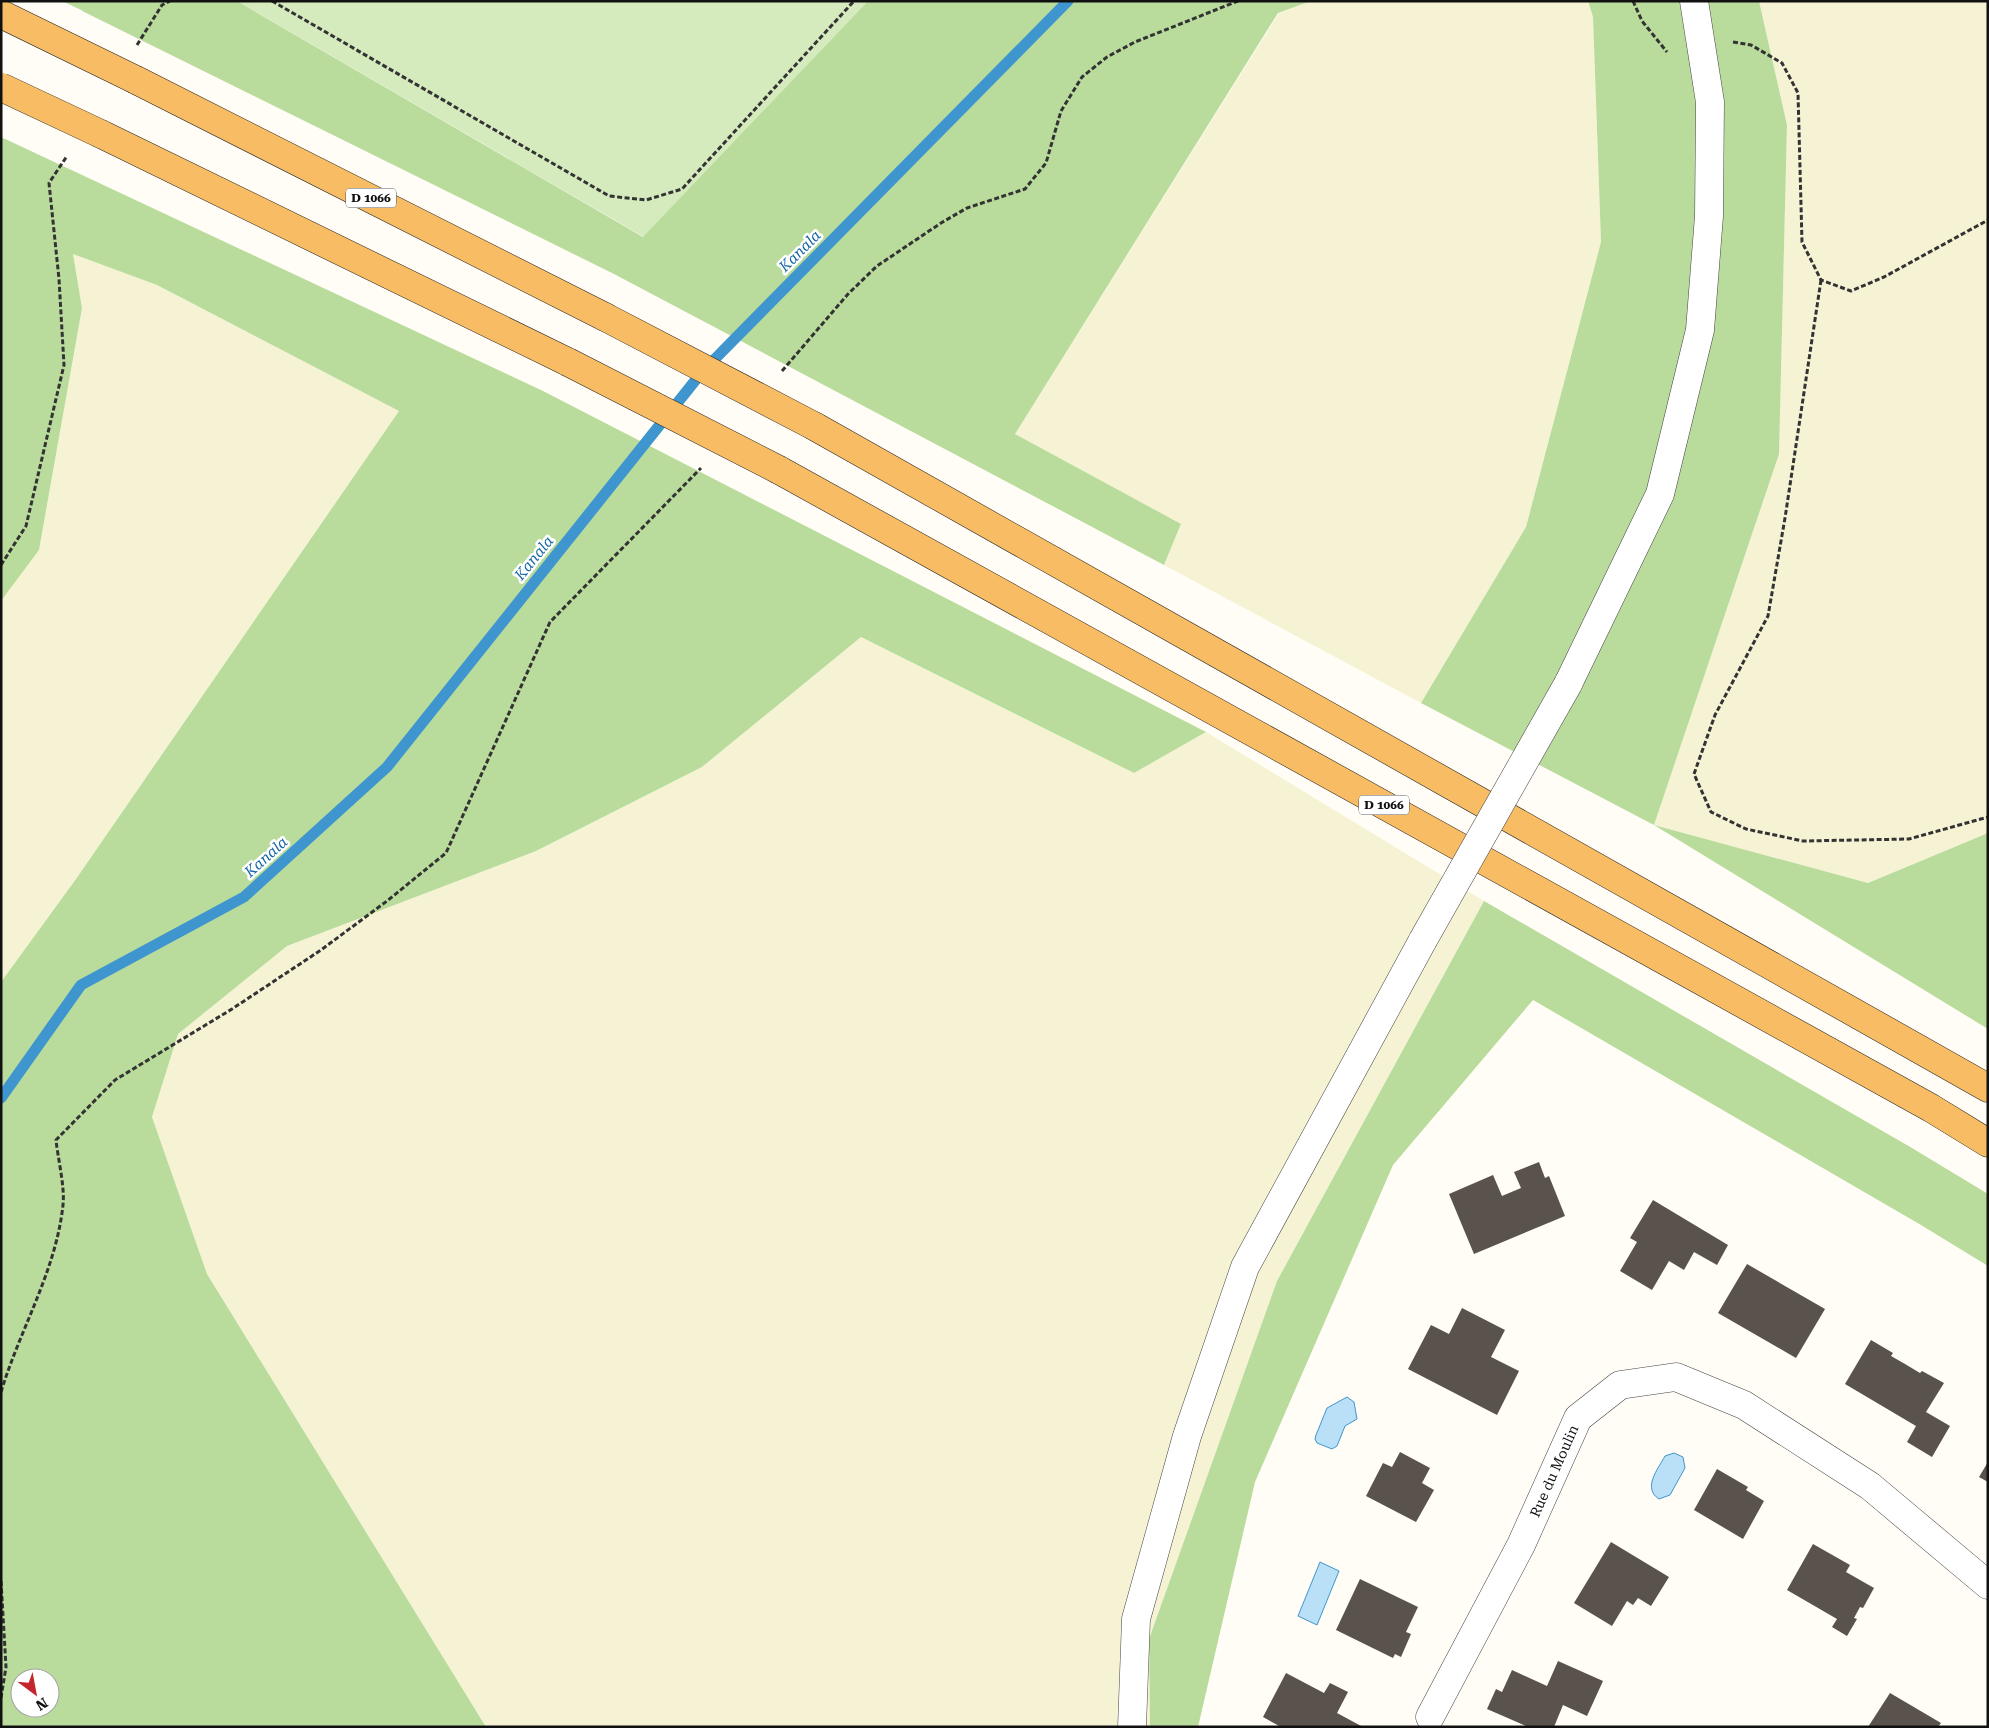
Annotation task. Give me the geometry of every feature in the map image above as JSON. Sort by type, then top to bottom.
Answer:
[{"type":"highway","name":"D 1066","points":[[1,14],[136,80],[814,426],[1988,1088]]},
{"type":"highway","name":"D 1066","points":[[1,87],[568,362],[779,470],[1931,1108],[1988,1143]]},
{"type":"street","points":[[1132,1727],[1136,1619],[1187,1436],[1245,1267],[1423,940],[1568,684],[1660,494],[1700,330],[1709,216],[1710,102],[1694,1]]},
{"type":"street","name":"Rue du Moulin","points":[[1430,1717],[1521,1545],[1578,1418],[1620,1385],[1676,1377],[1744,1406],[1870,1486],[1988,1585]]},
{"type":"path","points":[[136,46],[162,5],[170,1]]},
{"type":"path","points":[[272,1],[609,196],[646,200],[682,189],[854,1]]},
{"type":"path","points":[[780,373],[848,294],[877,266],[967,208],[1025,189],[1046,163],[1061,111],[1082,77],[1107,57],[1135,42],[1238,1]]},
{"type":"path","points":[[1633,1],[1642,21],[1672,57],[1706,69]]},
{"type":"path","points":[[1700,37],[1750,45],[1782,63],[1798,93],[1802,242],[1821,280],[1785,518],[1768,616],[1715,715],[1694,774],[1711,812],[1746,829],[1803,841],[1909,839],[1988,817]]},
{"type":"path","points":[[1,565],[26,526],[64,366],[59,280],[49,183],[70,151]]},
{"type":"path","points":[[1821,280],[1851,291],[1884,277],[1988,220]]},
{"type":"path","points":[[1,1392],[54,1256],[63,1203],[56,1140],[115,1080],[232,1010],[321,950],[446,853],[550,622],[704,465]]},
{"type":"path","points":[[1,1580],[6,1667],[1,1698]]},
{"type":"shaded area","points":[[1311,1],[1588,1],[1593,17],[1601,242],[1526,527],[1421,703],[1164,565],[1181,525],[1015,434],[1279,13]]},
{"type":"shaded area","points":[[1759,1],[1988,1],[1988,833],[1868,883],[1654,825],[1779,454],[1787,125]]},
{"type":"shaded area","points":[[73,254],[157,285],[399,411],[76,879],[1,982],[1,601],[39,550],[82,308]]},
{"type":"shaded area","points":[[861,637],[1134,773],[1206,732],[1484,901],[1277,1281],[1149,1639],[1150,1727],[486,1727],[207,1274],[152,1117],[178,1034],[287,946],[536,851],[702,767]]},
{"type":"green space","points":[[62,1],[237,1],[643,237],[868,1],[1311,1],[1278,13],[1015,434],[1181,524],[1164,565],[614,274]]},
{"type":"green space","points":[[237,1],[868,1],[644,237]]},
{"type":"green space","points":[[1588,1],[1759,1],[1787,125],[1779,454],[1654,825],[1421,703],[1526,527],[1601,242],[1593,17]]},
{"type":"green space","points":[[1,137],[543,391],[1206,732],[1134,773],[861,637],[702,767],[536,851],[287,946],[178,1034],[152,1117],[207,1274],[486,1727],[1,1727],[1,982],[76,879],[399,411],[157,285],[73,254],[82,308],[39,550],[1,601]]},
{"type":"green space","points":[[1654,825],[1868,883],[1988,833],[1988,1029]]},
{"type":"green space","points":[[1484,901],[1912,1148],[1988,1194],[1988,1266],[1921,1225],[1533,1000],[1393,1165],[1255,1482],[1198,1727],[1150,1727],[1149,1639],[1277,1281]]},
{"type":"water","points":[[1347,1397],[1354,1402],[1357,1419],[1345,1426],[1337,1446],[1332,1449],[1317,1443],[1316,1435],[1327,1408]]},
{"type":"water","points":[[1674,1453],[1683,1457],[1685,1468],[1670,1495],[1659,1499],[1654,1495],[1652,1489],[1653,1478],[1665,1456]]},
{"type":"water","points":[[1320,1562],[1339,1571],[1317,1625],[1298,1616]]},
{"type":"pier","points":[[1,1],[62,1],[83,11],[6,139],[1,137]]},
{"type":"building","points":[[1539,1162],[1545,1178],[1549,1176],[1565,1216],[1474,1254],[1449,1194],[1493,1175],[1502,1196],[1521,1188],[1514,1172]]},
{"type":"building","points":[[1653,1200],[1728,1245],[1717,1265],[1694,1252],[1684,1270],[1669,1261],[1652,1290],[1620,1271],[1637,1242],[1630,1238]]},
{"type":"building","points":[[1747,1264],[1825,1309],[1796,1358],[1718,1313]]},
{"type":"building","points":[[1462,1308],[1505,1330],[1491,1357],[1519,1371],[1497,1415],[1408,1369],[1431,1325],[1449,1334]]},
{"type":"building","points":[[1871,1340],[1893,1353],[1891,1356],[1920,1373],[1922,1371],[1944,1383],[1926,1412],[1950,1426],[1932,1457],[1907,1442],[1916,1426],[1845,1384]]},
{"type":"building","points":[[1400,1452],[1430,1468],[1422,1483],[1434,1490],[1416,1522],[1366,1496],[1383,1463],[1392,1467]]},
{"type":"building","points":[[1988,1462],[1988,1482],[1979,1477]]},
{"type":"building","points":[[1717,1469],[1748,1487],[1746,1490],[1764,1501],[1743,1539],[1694,1510]]},
{"type":"building","points":[[1611,1542],[1669,1577],[1651,1606],[1638,1598],[1633,1605],[1627,1601],[1612,1626],[1574,1603]]},
{"type":"building","points":[[1813,1544],[1850,1565],[1846,1572],[1874,1588],[1863,1608],[1860,1607],[1854,1618],[1857,1619],[1847,1636],[1832,1627],[1837,1619],[1787,1590]]},
{"type":"building","points":[[1360,1579],[1418,1607],[1406,1632],[1411,1634],[1401,1657],[1395,1654],[1393,1658],[1336,1630]]},
{"type":"building","points":[[1558,1661],[1603,1681],[1587,1716],[1563,1705],[1554,1727],[1528,1727],[1487,1709],[1496,1689],[1502,1692],[1512,1670],[1547,1686]]},
{"type":"building","points":[[1286,1673],[1324,1693],[1330,1683],[1348,1692],[1337,1713],[1363,1727],[1281,1727],[1263,1717]]},
{"type":"building","points":[[1890,1693],[1941,1723],[1938,1727],[1868,1727]]},
{"type":"waterway","name":"Kanala","points":[[1,1098],[81,985],[244,897],[387,767],[702,372],[1068,1]]}]
